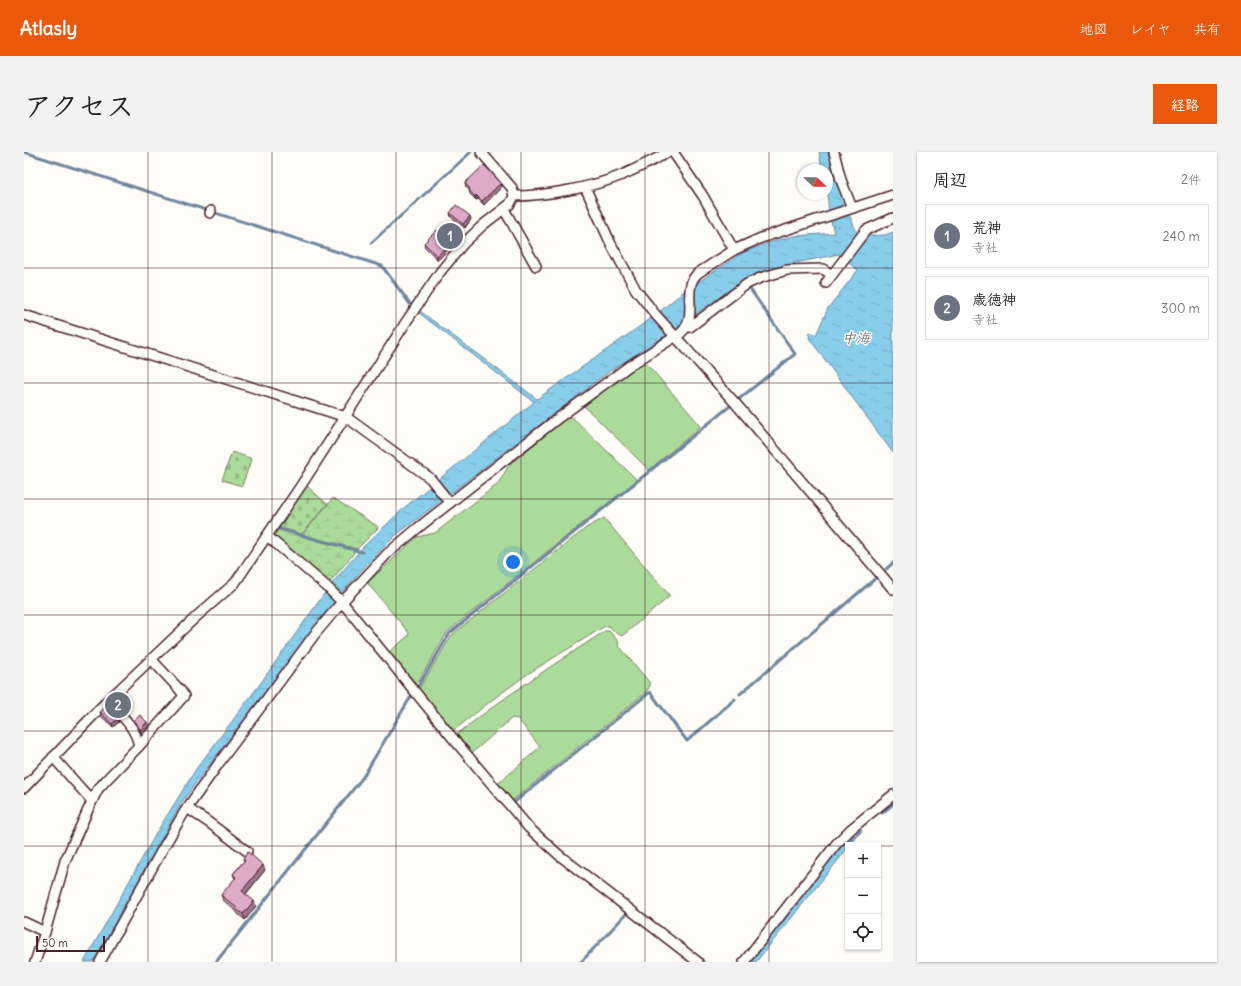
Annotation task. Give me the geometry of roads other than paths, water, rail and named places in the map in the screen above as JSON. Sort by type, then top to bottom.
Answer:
[{"type":"street","points":[[24,788],[107,701],[197,616],[235,583],[346,417],[406,322],[440,272],[463,244],[483,225],[510,204],[514,196],[512,188],[481,152]]},
{"type":"street","points":[[514,196],[526,196],[585,187],[616,177],[652,156],[670,152]]},
{"type":"street","points":[[673,152],[703,196],[734,250]]},
{"type":"street","points":[[834,152],[850,209]]},
{"type":"street","points":[[585,187],[608,238],[636,290],[655,314],[736,404],[893,589]]},
{"type":"street","points":[[100,962],[187,808],[340,600],[388,554],[448,501],[687,324],[691,315],[690,286],[698,273],[734,250],[760,238],[893,194]]},
{"type":"street","points":[[504,209],[536,266]]},
{"type":"street","points":[[826,283],[866,230],[893,218]]},
{"type":"street","points":[[687,324],[690,327],[747,284],[760,278],[787,270],[823,269],[832,275]]},
{"type":"street","points":[[24,315],[346,417],[430,478],[448,501]]},
{"type":"street","points":[[267,536],[326,586],[340,600],[451,736],[529,828],[565,859],[698,962]]},
{"type":"street","points":[[35,962],[65,861],[98,789],[184,696],[152,660]]},
{"type":"street","points":[[107,701],[131,726],[139,746]]},
{"type":"street","points":[[53,757],[92,801]]},
{"type":"street","points":[[744,962],[837,843],[851,829],[893,795]]},
{"type":"street","points":[[187,808],[247,851]]},
{"type":"street","points":[[24,922],[45,932]]},
{"type":"water","points":[[819,152],[828,152],[831,164],[821,164]]},
{"type":"water","points":[[833,170],[846,205],[829,211],[828,200],[833,200]]},
{"type":"water","points":[[848,214],[856,231],[860,235],[844,257],[839,254],[786,265],[761,272],[742,281],[665,336],[611,370],[395,536],[370,561],[331,605],[198,780],[182,802],[93,962],[84,962],[158,830],[196,769],[257,688],[329,587],[363,547],[405,507],[534,402],[419,313],[420,311],[537,399],[653,317],[683,292],[742,253],[768,243],[794,236],[834,233],[831,221]]},
{"type":"water","name":"中海","points":[[893,232],[893,453],[809,338],[810,332],[816,335],[828,308],[858,270],[845,260],[863,236],[885,235]]},
{"type":"water","points":[[852,834],[856,838],[853,842],[845,842]]},
{"type":"water","points":[[845,842],[845,852],[756,962],[751,962],[797,904],[802,894]]},
{"type":"waterway","points":[[24,152],[382,266],[410,304]]},
{"type":"waterway","points":[[371,243],[471,152]]},
{"type":"waterway","points":[[739,399],[795,354],[750,289]]},
{"type":"waterway","points":[[417,688],[450,633],[730,406]]},
{"type":"waterway","points":[[275,528],[362,552]]},
{"type":"waterway","points":[[886,569],[893,563]]},
{"type":"waterway","points":[[740,694],[877,577]]},
{"type":"waterway","points":[[512,804],[650,692],[687,741],[735,699]]},
{"type":"waterway","points":[[216,962],[363,777],[413,693]]},
{"type":"waterway","points":[[882,813],[893,804]]},
{"type":"waterway","points":[[852,839],[861,831]]},
{"type":"waterway","points":[[581,962],[628,912]]},
{"type":"place","name":"荒神","points":[[450,236]]},
{"type":"place","name":"歳徳神","points":[[118,705]]}]
